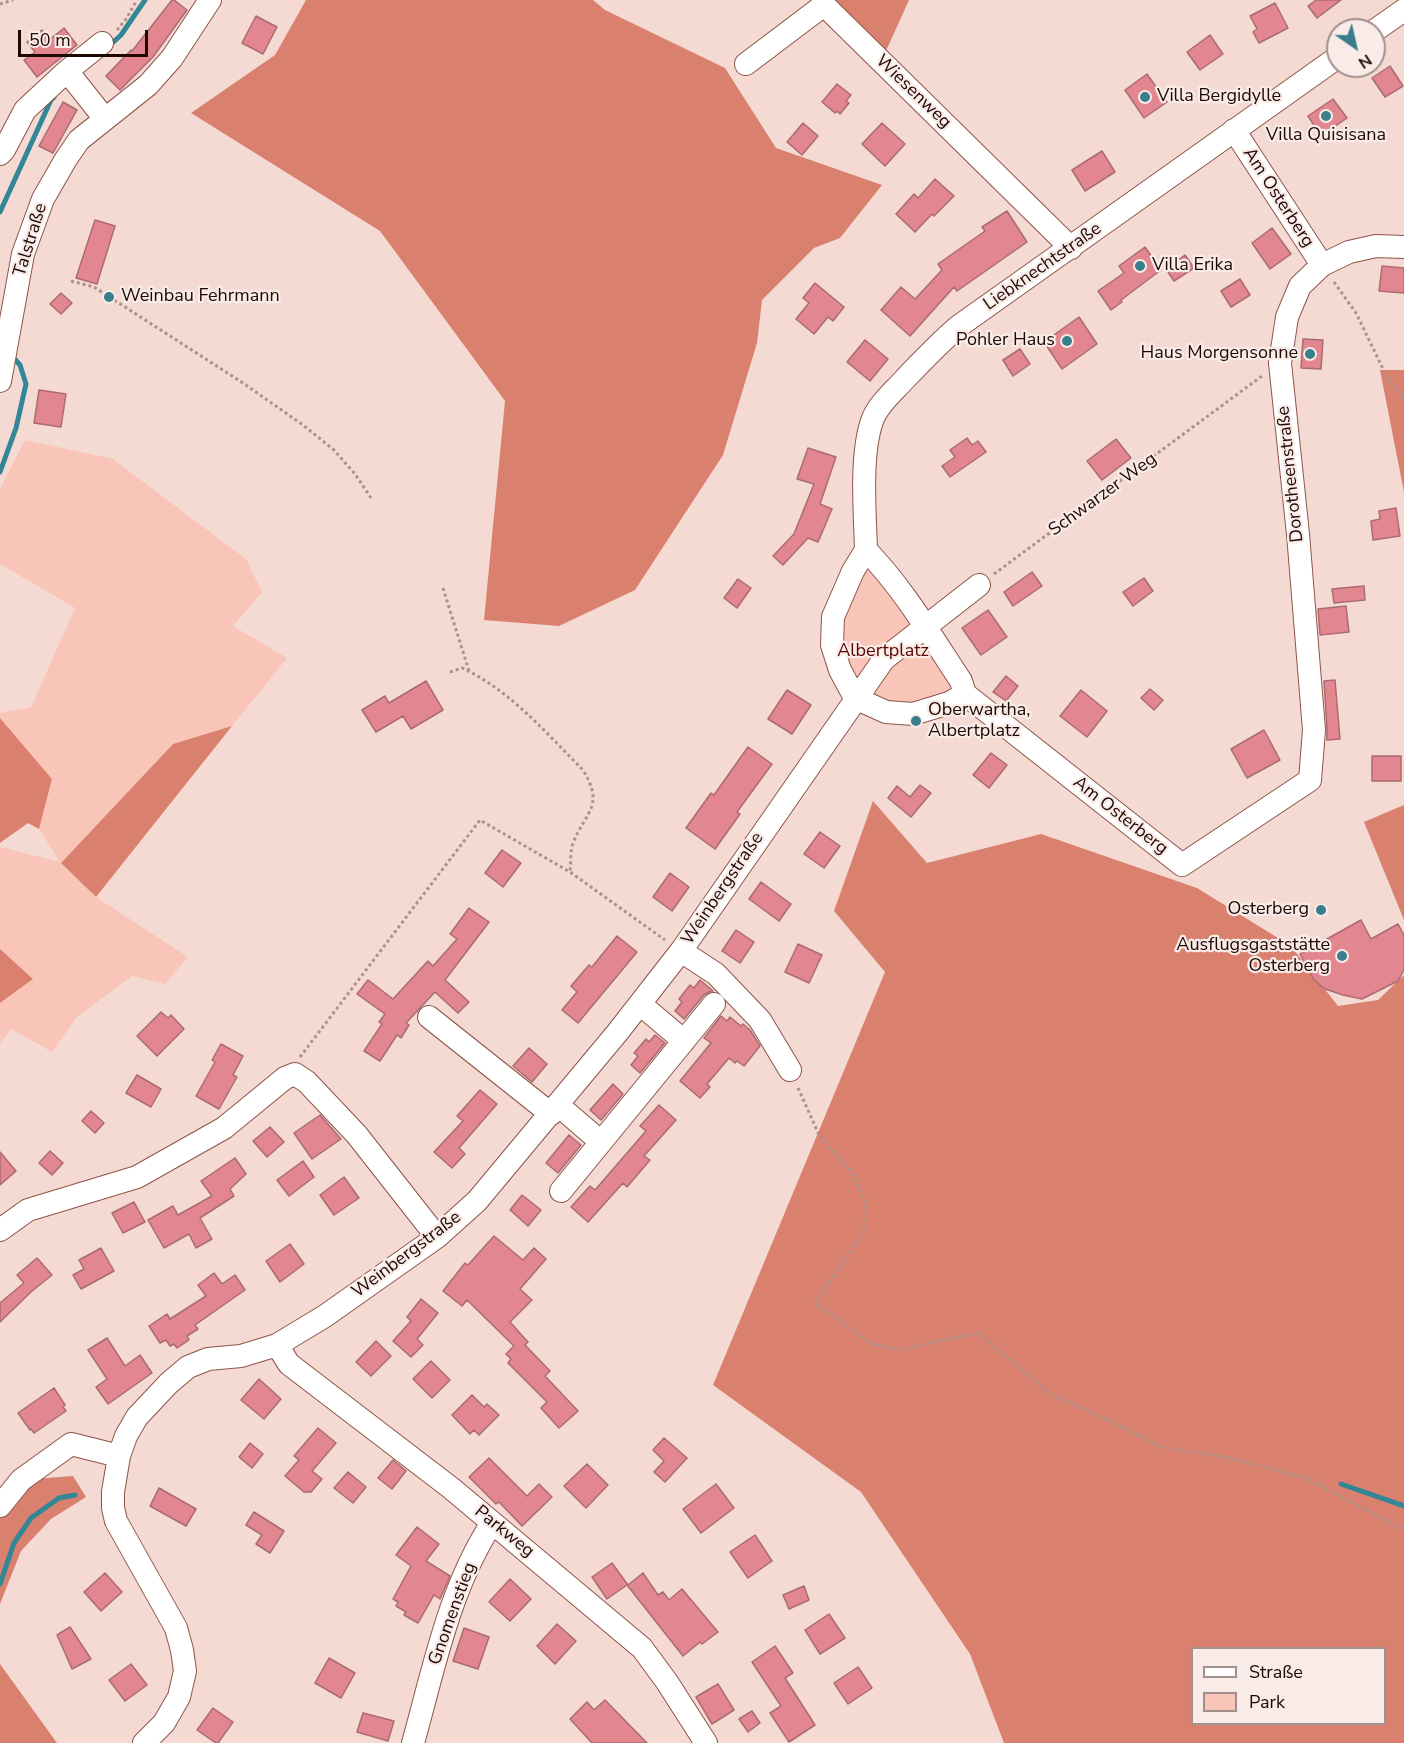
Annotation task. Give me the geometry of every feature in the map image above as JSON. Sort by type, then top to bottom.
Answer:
[{"type":"street","name":"Talstraße","points":[[1,373],[23,254],[43,199],[79,140],[148,85],[172,58],[210,0]]},
{"type":"street","name":"Wiesenweg","points":[[746,64],[824,5],[1071,248]]},
{"type":"street","points":[[1386,23],[1404,10]]},
{"type":"street","points":[[0,154],[25,110],[71,76],[102,43]]},
{"type":"street","name":"Liebknechtstraße","points":[[866,550],[866,444],[872,419],[884,402],[939,343],[959,326],[1326,65]]},
{"type":"street","points":[[71,76],[105,119]]},
{"type":"street","name":"Am Osterberg","points":[[1234,130],[1322,265]]},
{"type":"street","name":"Dorotheenstraße","points":[[1310,780],[1314,730],[1298,534],[1280,363],[1287,317],[1300,285],[1322,265],[1349,252],[1376,246],[1404,246]]},
{"type":"street","points":[[866,550],[895,583],[925,626],[961,681],[965,694],[949,703],[913,714],[886,712],[855,698],[840,670],[832,645],[833,617],[853,571],[866,550]]},
{"type":"street","points":[[855,698],[884,659],[979,585]]},
{"type":"street","name":"Am Osterberg","points":[[965,694],[1182,865],[1310,780]]},
{"type":"street","name":"Weinbergstraße","points":[[144,1743],[164,1723],[179,1697],[185,1671],[183,1650],[176,1628],[116,1521],[113,1508],[113,1492],[119,1456],[126,1436],[137,1417],[169,1383],[188,1367],[208,1359],[241,1356],[277,1345],[325,1316],[437,1237],[477,1201],[555,1109],[681,951],[855,698]]},
{"type":"street","points":[[681,951],[716,974],[760,1020],[790,1070]]},
{"type":"street","points":[[640,1004],[684,1041]]},
{"type":"street","points":[[561,1191],[714,1004]]},
{"type":"street","points":[[429,1017],[601,1142]]},
{"type":"street","points":[[0,1230],[28,1210],[137,1177],[224,1128],[285,1078],[295,1074],[307,1082],[357,1135],[437,1237]]},
{"type":"street","name":"Parkweg","points":[[277,1345],[289,1364],[451,1488],[642,1648],[668,1682],[706,1743]]},
{"type":"street","points":[[0,1506],[21,1480],[71,1444],[119,1456]]},
{"type":"street","name":"Gnomenstieg","points":[[413,1743],[442,1634],[477,1546],[492,1523]]},
{"type":"path","points":[[0,4],[13,0]]},
{"type":"path","points":[[102,43],[114,33],[137,0]]},
{"type":"path","points":[[1322,265],[1356,313],[1387,376],[1404,398]]},
{"type":"path","points":[[71,281],[94,287],[243,383],[303,425],[341,458],[355,474],[370,498]]},
{"type":"path","name":"Schwarzer Weg","points":[[979,585],[1280,363]]},
{"type":"path","points":[[443,588],[469,671]]},
{"type":"path","points":[[450,672],[462,668],[499,690],[528,715],[583,770],[591,782],[594,796],[590,812],[573,845],[570,872]]},
{"type":"path","points":[[297,1061],[480,820],[570,872],[681,951]]},
{"type":"path","points":[[790,1070],[820,1137],[852,1172],[865,1202],[864,1231],[815,1303],[871,1343],[897,1350],[978,1333],[1050,1394],[1161,1447],[1226,1457],[1306,1478],[1404,1530]]},
{"type":"green space","points":[[25,440],[113,459],[246,559],[262,592],[233,626],[287,658],[232,726],[173,744],[61,863],[96,897],[188,957],[165,984],[132,976],[77,1017],[52,1052],[11,1029],[0,1043],[0,1003],[33,979],[0,949],[0,847],[60,862],[39,829],[52,779],[0,718],[0,713],[31,707],[75,608],[0,564],[0,489]]},
{"type":"green space","name":"Albertplatz","points":[[869,569],[876,572],[949,678],[950,688],[944,695],[927,701],[900,705],[876,697],[854,678],[838,644],[841,621],[861,574]]},
{"type":"shaded area","points":[[306,0],[593,0],[605,10],[725,68],[776,148],[882,185],[840,238],[814,248],[762,300],[757,343],[723,455],[635,590],[559,626],[484,620],[505,401],[380,231],[191,113],[275,55]]},
{"type":"shaded area","points":[[818,0],[909,0],[881,62]]},
{"type":"shaded area","points":[[1380,370],[1404,370],[1404,492]]},
{"type":"shaded area","points":[[0,718],[52,779],[39,829],[28,823],[0,843]]},
{"type":"shaded area","points":[[232,726],[96,897],[61,863],[173,744]]},
{"type":"shaded area","points":[[873,801],[927,863],[1041,834],[1197,888],[1291,946],[1338,1006],[1378,1000],[1404,975],[1404,1743],[1004,1743],[970,1654],[861,1492],[713,1385],[885,972],[834,911]]},
{"type":"shaded area","points":[[1404,805],[1404,920],[1364,822]]},
{"type":"shaded area","points":[[0,949],[33,979],[0,1003]]},
{"type":"shaded area","points":[[73,1476],[86,1497],[51,1519],[21,1551],[0,1604],[0,1501],[21,1480]]},
{"type":"shaded area","points":[[0,1664],[57,1743],[0,1743]]},
{"type":"building","points":[[172,0],[187,10],[153,57],[120,90],[106,76],[132,51]]},
{"type":"building","points":[[1316,0],[1341,0],[1317,18],[1308,6]]},
{"type":"building","points":[[1275,3],[1288,28],[1259,43],[1253,32],[1257,29],[1250,16]]},
{"type":"building","points":[[256,16],[277,27],[263,54],[242,43]]},
{"type":"building","points":[[64,28],[77,45],[37,77],[24,60],[35,52],[27,42],[42,30],[49,40]]},
{"type":"building","points":[[1210,35],[1223,54],[1200,70],[1187,52]]},
{"type":"building","points":[[1390,66],[1403,86],[1385,97],[1372,78],[1386,78],[1386,69]]},
{"type":"building","points":[[1147,74],[1167,102],[1144,118],[1125,90]]},
{"type":"building","points":[[837,84],[851,95],[846,101],[849,103],[840,114],[837,111],[835,113],[822,102]]},
{"type":"building","points":[[1333,99],[1347,118],[1321,136],[1308,116]]},
{"type":"building","points":[[63,102],[77,110],[53,153],[39,146]]},
{"type":"building","points":[[803,123],[818,136],[802,155],[787,142]]},
{"type":"building","points":[[882,123],[905,144],[885,166],[862,144]]},
{"type":"building","points":[[1102,151],[1115,172],[1085,191],[1072,170]]},
{"type":"building","points":[[935,179],[954,196],[915,232],[896,214],[914,194],[918,198]]},
{"type":"building","points":[[1007,211],[1027,242],[957,291],[954,287],[910,336],[881,310],[901,287],[915,299],[942,270],[938,264],[985,231],[982,227]]},
{"type":"building","name":"Weinbau Fehrmann","points":[[95,220],[115,226],[97,284],[76,278]]},
{"type":"building","points":[[1272,228],[1291,254],[1270,269],[1252,243]]},
{"type":"building","points":[[1145,247],[1161,270],[1111,310],[1098,291],[1124,273],[1119,266]]},
{"type":"building","points":[[1185,255],[1194,268],[1174,281],[1166,269]]},
{"type":"building","points":[[1382,266],[1404,268],[1404,293],[1379,291]]},
{"type":"building","points":[[1240,279],[1250,295],[1231,307],[1221,291]]},
{"type":"building","points":[[815,283],[844,307],[833,321],[828,317],[814,334],[796,319],[809,303],[803,298]]},
{"type":"building","points":[[61,293],[72,303],[61,314],[50,304]]},
{"type":"building","points":[[1079,317],[1097,344],[1062,369],[1044,342]]},
{"type":"building","points":[[1303,339],[1323,340],[1321,369],[1301,368]]},
{"type":"building","points":[[865,340],[888,359],[870,381],[847,362]]},
{"type":"building","points":[[1020,349],[1030,364],[1013,376],[1003,360]]},
{"type":"building","points":[[39,390],[66,394],[61,427],[34,423]]},
{"type":"building","points":[[967,438],[972,445],[978,441],[986,452],[950,477],[942,466],[955,457],[950,450]]},
{"type":"building","points":[[1116,439],[1131,458],[1102,480],[1087,461]]},
{"type":"building","points":[[808,448],[836,457],[820,504],[832,509],[818,542],[808,538],[783,565],[773,556],[794,534],[814,484],[797,479]]},
{"type":"building","points":[[1396,508],[1400,536],[1373,540],[1371,521],[1380,519],[1379,511]]},
{"type":"building","points":[[1032,572],[1042,586],[1013,606],[1004,592]]},
{"type":"building","points":[[1144,578],[1153,591],[1133,606],[1123,592]]},
{"type":"building","points":[[738,579],[751,588],[737,608],[724,598]]},
{"type":"building","points":[[1364,586],[1365,600],[1334,603],[1332,589]]},
{"type":"building","points":[[1346,606],[1349,632],[1320,635],[1318,609]]},
{"type":"building","points":[[988,610],[1007,637],[981,655],[962,628]]},
{"type":"building","points":[[1006,676],[1018,686],[1006,701],[993,692]]},
{"type":"building","points":[[1335,680],[1340,739],[1327,740],[1324,681]]},
{"type":"building","points":[[426,681],[443,710],[411,729],[403,716],[376,732],[362,710],[385,696],[389,703]]},
{"type":"building","points":[[1150,689],[1163,700],[1154,710],[1141,698]]},
{"type":"building","points":[[787,690],[811,705],[792,734],[768,719]]},
{"type":"building","points":[[1081,690],[1107,711],[1087,737],[1060,716]]},
{"type":"building","points":[[1264,730],[1280,760],[1247,778],[1231,749]]},
{"type":"building","points":[[748,747],[772,764],[737,812],[740,814],[715,849],[686,828],[711,793],[714,795]]},
{"type":"building","points":[[991,753],[1007,765],[989,788],[973,775]]},
{"type":"building","points":[[1372,756],[1401,756],[1401,781],[1372,781]]},
{"type":"building","points":[[920,785],[931,793],[911,817],[888,798],[897,786],[910,797]]},
{"type":"building","points":[[820,832],[840,846],[824,868],[804,854]]},
{"type":"building","points":[[502,850],[521,863],[503,887],[485,873]]},
{"type":"building","points":[[670,873],[689,887],[672,911],[653,897]]},
{"type":"building","points":[[761,882],[791,904],[779,921],[749,899]]},
{"type":"building","points":[[469,908],[489,922],[445,980],[469,1002],[458,1013],[435,992],[406,1023],[409,1025],[401,1038],[397,1035],[380,1061],[364,1051],[382,1024],[379,1022],[385,1014],[357,994],[368,980],[393,999],[428,961],[433,966],[457,939],[450,934]]},
{"type":"building","points":[[1361,920],[1371,939],[1398,924],[1404,935],[1404,970],[1398,981],[1362,999],[1325,989],[1314,980],[1300,954]]},
{"type":"building","points":[[736,930],[754,942],[740,963],[722,951]]},
{"type":"building","points":[[617,936],[637,952],[578,1023],[562,1010],[577,992],[571,986],[589,965],[592,967]]},
{"type":"building","points":[[798,944],[822,955],[809,983],[785,972]]},
{"type":"building","points":[[700,980],[713,991],[704,995],[684,1019],[675,1011],[682,1002],[679,999],[690,985],[694,988]]},
{"type":"building","points":[[161,1012],[168,1018],[171,1015],[184,1029],[157,1056],[137,1036]]},
{"type":"building","points":[[721,1016],[727,1021],[730,1017],[741,1026],[743,1024],[750,1030],[760,1046],[744,1066],[729,1058],[707,1084],[710,1087],[700,1098],[680,1081],[711,1043],[704,1038]]},
{"type":"building","points":[[655,1035],[665,1043],[640,1073],[631,1065],[638,1056],[634,1053],[646,1039],[649,1042]]},
{"type":"building","points":[[221,1044],[243,1056],[233,1075],[237,1077],[219,1109],[196,1096],[215,1062],[212,1060]]},
{"type":"building","points":[[529,1048],[547,1064],[532,1082],[513,1066]]},
{"type":"building","points":[[137,1075],[161,1089],[151,1107],[126,1093]]},
{"type":"building","points":[[613,1084],[623,1094],[601,1120],[590,1110]]},
{"type":"building","points":[[480,1090],[497,1104],[459,1148],[465,1154],[452,1168],[434,1152],[463,1121],[457,1116]]},
{"type":"building","points":[[659,1105],[676,1120],[644,1156],[650,1160],[627,1187],[623,1183],[588,1222],[571,1207],[590,1186],[595,1190],[646,1131],[640,1126]]},
{"type":"building","points":[[91,1111],[104,1123],[95,1133],[82,1121]]},
{"type":"building","points":[[320,1115],[341,1139],[312,1159],[294,1133]]},
{"type":"building","points":[[270,1127],[284,1142],[267,1157],[253,1141]]},
{"type":"building","points":[[569,1135],[581,1145],[558,1173],[546,1163]]},
{"type":"building","points":[[50,1151],[63,1163],[52,1175],[39,1163]]},
{"type":"building","points":[[0,1152],[16,1171],[0,1185]]},
{"type":"building","points":[[235,1158],[246,1174],[230,1189],[234,1196],[200,1218],[212,1239],[196,1248],[189,1234],[164,1248],[148,1220],[173,1206],[178,1215],[212,1196],[201,1181]]},
{"type":"building","points":[[303,1161],[314,1177],[289,1196],[277,1180]]},
{"type":"building","points":[[344,1177],[359,1198],[334,1215],[320,1195]]},
{"type":"building","points":[[522,1195],[541,1210],[528,1226],[510,1210]]},
{"type":"building","points":[[134,1202],[145,1222],[123,1233],[112,1213]]},
{"type":"building","points":[[494,1236],[523,1260],[534,1248],[546,1259],[520,1289],[532,1300],[510,1322],[528,1342],[525,1345],[550,1371],[545,1376],[578,1411],[559,1428],[541,1408],[547,1402],[508,1363],[511,1359],[506,1354],[514,1346],[467,1300],[462,1306],[443,1291],[465,1263],[468,1265]]},
{"type":"building","points":[[290,1244],[304,1264],[280,1282],[266,1261]]},
{"type":"building","points":[[101,1248],[114,1271],[81,1289],[73,1275],[84,1269],[79,1260]]},
{"type":"building","points":[[37,1258],[52,1275],[0,1322],[0,1303],[24,1283],[17,1275]]},
{"type":"building","points":[[214,1273],[222,1284],[235,1275],[245,1290],[195,1325],[198,1329],[187,1336],[189,1340],[177,1348],[174,1344],[170,1346],[166,1340],[160,1343],[149,1326],[167,1314],[170,1319],[206,1296],[198,1285]]},
{"type":"building","points":[[421,1299],[438,1313],[417,1339],[423,1345],[411,1357],[393,1341],[411,1321],[407,1317]]},
{"type":"building","points":[[107,1338],[125,1366],[140,1355],[152,1373],[108,1404],[96,1387],[107,1379],[88,1350]]},
{"type":"building","points":[[376,1341],[391,1356],[371,1376],[356,1362]]},
{"type":"building","points":[[431,1361],[450,1380],[432,1398],[413,1379]]},
{"type":"building","points":[[259,1379],[281,1399],[264,1419],[241,1400]]},
{"type":"building","points":[[54,1388],[65,1405],[63,1407],[66,1411],[34,1433],[18,1413]]},
{"type":"building","points":[[472,1395],[484,1407],[487,1404],[499,1415],[479,1435],[474,1430],[470,1434],[452,1415]]},
{"type":"building","points":[[318,1428],[336,1443],[312,1471],[322,1479],[311,1492],[304,1492],[285,1476],[299,1460],[294,1456]]},
{"type":"building","points":[[664,1438],[687,1458],[665,1482],[654,1472],[664,1461],[653,1450]]},
{"type":"building","points":[[250,1443],[263,1454],[252,1468],[239,1457]]},
{"type":"building","points":[[489,1458],[527,1496],[539,1484],[552,1497],[522,1526],[499,1502],[496,1504],[469,1477]]},
{"type":"building","points":[[393,1460],[406,1471],[392,1489],[378,1478]]},
{"type":"building","points":[[587,1464],[608,1485],[586,1508],[564,1486]]},
{"type":"building","points":[[348,1472],[366,1487],[353,1503],[334,1488]]},
{"type":"building","points":[[716,1484],[734,1508],[701,1533],[683,1509]]},
{"type":"building","points":[[159,1488],[196,1509],[186,1526],[150,1506]]},
{"type":"building","points":[[254,1512],[284,1531],[270,1553],[256,1544],[262,1535],[246,1525]]},
{"type":"building","points":[[417,1527],[439,1544],[426,1561],[450,1576],[440,1599],[434,1595],[418,1623],[404,1615],[406,1612],[396,1606],[398,1602],[393,1599],[411,1566],[396,1555]]},
{"type":"building","points":[[755,1535],[772,1561],[748,1578],[730,1552]]},
{"type":"building","points":[[612,1563],[628,1585],[643,1573],[658,1595],[663,1592],[669,1600],[682,1589],[718,1632],[702,1644],[700,1642],[683,1656],[627,1585],[607,1599],[592,1577]]},
{"type":"building","points":[[105,1573],[122,1592],[101,1611],[84,1592]]},
{"type":"building","points":[[510,1579],[531,1599],[510,1621],[489,1602]]},
{"type":"building","points":[[804,1586],[809,1600],[789,1609],[783,1595]]},
{"type":"building","points":[[829,1614],[845,1638],[820,1654],[805,1630]]},
{"type":"building","points":[[557,1624],[576,1641],[555,1664],[537,1646]]},
{"type":"building","points":[[70,1627],[91,1659],[72,1669],[57,1635]]},
{"type":"building","points":[[464,1628],[489,1637],[478,1669],[453,1661]]},
{"type":"building","points":[[775,1646],[793,1673],[785,1678],[815,1725],[789,1742],[770,1713],[781,1706],[752,1662]]},
{"type":"building","points":[[329,1658],[355,1673],[341,1698],[315,1683]]},
{"type":"building","points":[[131,1664],[147,1685],[125,1701],[109,1680]]},
{"type":"building","points":[[858,1667],[872,1688],[848,1704],[834,1683]]},
{"type":"building","points":[[718,1684],[734,1710],[712,1724],[696,1697]]},
{"type":"building","points":[[605,1700],[647,1743],[592,1743],[570,1719],[587,1702],[594,1710]]},
{"type":"building","points":[[213,1708],[233,1722],[218,1743],[197,1730]]},
{"type":"building","points":[[752,1711],[760,1723],[748,1732],[739,1719]]},
{"type":"building","points":[[363,1713],[394,1721],[388,1741],[357,1732]]},
{"type":"waterway","points":[[109,46],[121,35],[145,0]]},
{"type":"waterway","points":[[0,212],[54,97]]},
{"type":"waterway","points":[[0,472],[16,428],[26,384],[20,365],[12,356]]},
{"type":"waterway","points":[[1341,1484],[1404,1506]]},
{"type":"waterway","points":[[0,1584],[14,1543],[31,1518],[59,1498],[75,1495]]},
{"type":"place","name":"Villa Bergidylle","points":[[1145,97]]},
{"type":"place","name":"Villa Quisisana","points":[[1326,116]]},
{"type":"place","name":"Villa Erika","points":[[1140,266]]},
{"type":"place","name":"Weinbau Fehrmann","points":[[109,297]]},
{"type":"place","name":"Pohler Haus","points":[[1067,341]]},
{"type":"place","name":"Haus Morgensonne","points":[[1310,354]]},
{"type":"place","name":"Oberwartha, Albertplatz","points":[[916,721]]},
{"type":"place","name":"Osterberg","points":[[1321,910]]},
{"type":"place","name":"Ausflugsgaststätte Osterberg","points":[[1342,956]]}]
